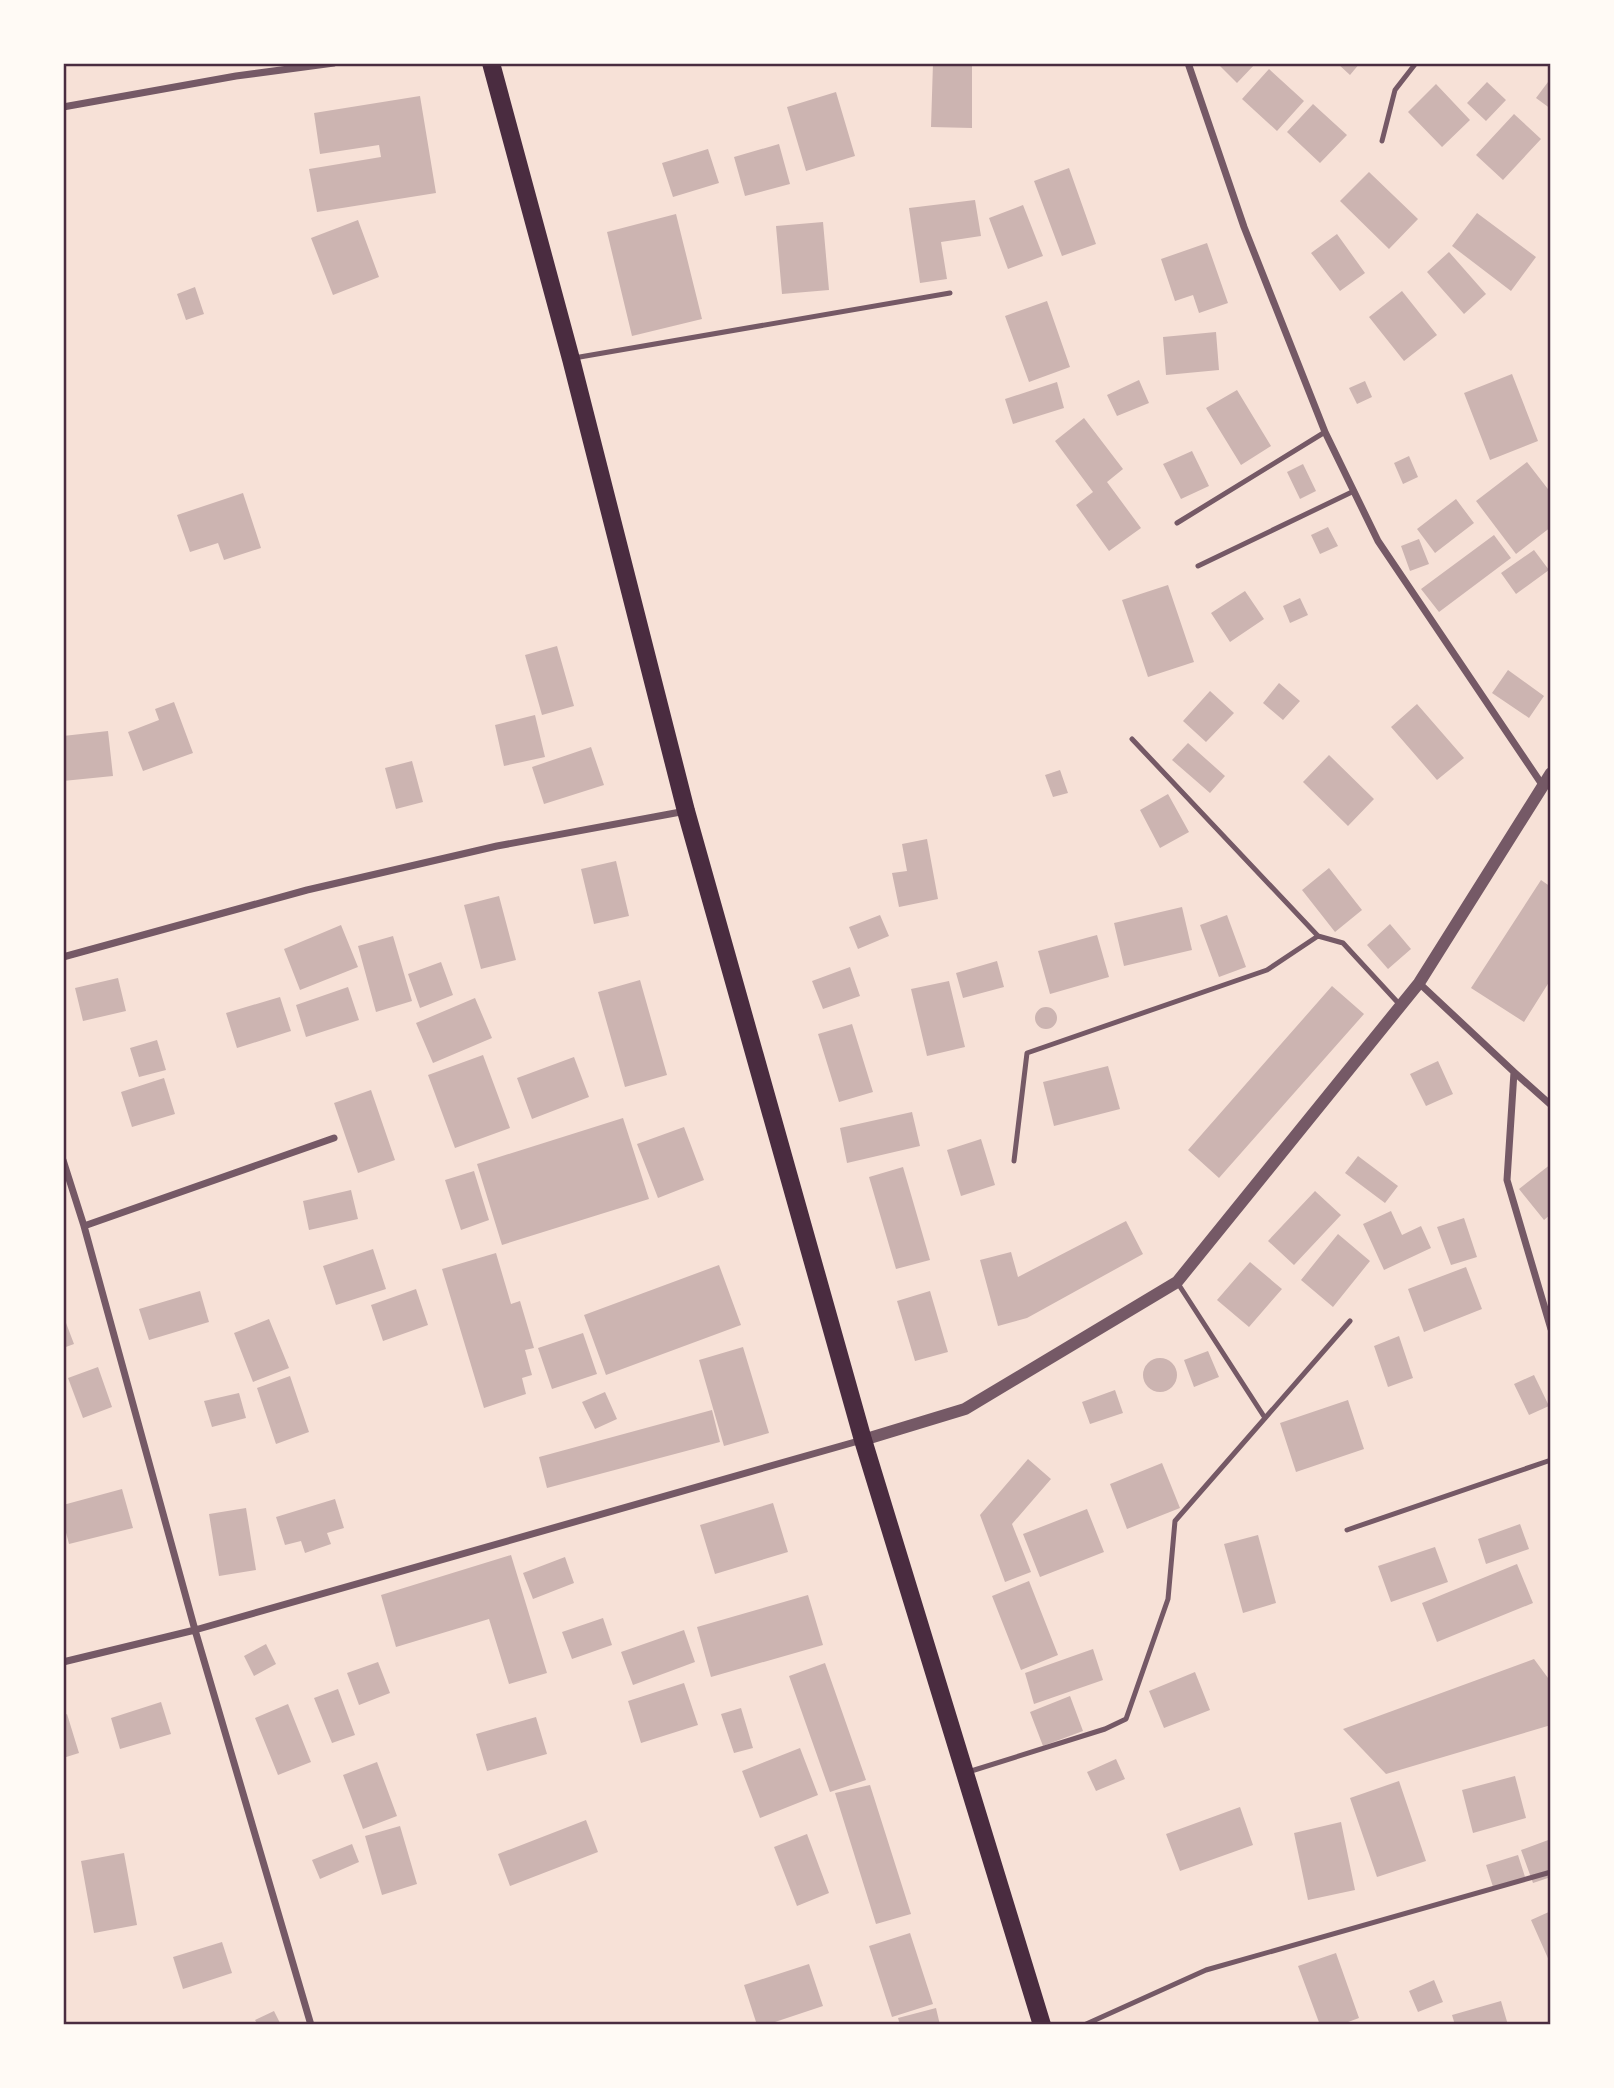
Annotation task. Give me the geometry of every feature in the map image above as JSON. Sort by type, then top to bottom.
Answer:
[{"type":"main road","points":[[491,63],[571,359],[686,811],[863,1440],[1042,2025]]},
{"type":"street","points":[[63,107],[236,76],[334,63]]},
{"type":"street","points":[[1188,63],[1244,227],[1325,432],[1378,541],[1544,786]]},
{"type":"street","points":[[63,1662],[195,1630],[965,1409],[1177,1282],[1419,983],[1551,773]]},
{"type":"street","points":[[63,957],[307,890],[497,846],[686,811]]},
{"type":"street","points":[[1419,983],[1551,1105]]},
{"type":"street","points":[[1514,1072],[1507,1180],[1551,1329]]},
{"type":"street","points":[[84,1226],[334,1138]]},
{"type":"street","points":[[63,1160],[84,1226],[195,1630],[311,2025]]},
{"type":"lane","points":[[1382,141],[1395,90],[1416,63]]},
{"type":"lane","points":[[571,359],[950,293]]},
{"type":"lane","points":[[1177,523],[1325,432]]},
{"type":"lane","points":[[1198,565],[1354,491]]},
{"type":"lane","points":[[1132,739],[1318,936],[1343,943],[1401,1006]]},
{"type":"lane","points":[[1014,1161],[1027,1054],[1267,970],[1318,936]]},
{"type":"lane","points":[[1177,1282],[1265,1418]]},
{"type":"lane","points":[[965,1773],[1105,1729],[1126,1719],[1168,1599],[1175,1521],[1350,1321]]},
{"type":"lane","points":[[1346,1530],[1551,1460]]},
{"type":"lane","points":[[1084,2025],[1206,1970],[1551,1872]]},
{"type":"building","points":[[933,63],[972,63],[972,128],[931,127]]},
{"type":"building","points":[[1217,63],[1256,63],[1237,83]]},
{"type":"building","points":[[1337,63],[1360,63],[1350,75]]},
{"type":"building","points":[[1269,69],[1304,101],[1277,131],[1242,99]]},
{"type":"building","points":[[1551,78],[1551,109],[1536,98]]},
{"type":"building","points":[[1487,82],[1506,100],[1486,121],[1467,103]]},
{"type":"building","points":[[1436,84],[1470,120],[1442,147],[1408,112]]},
{"type":"building","points":[[836,92],[855,156],[806,171],[787,107]]},
{"type":"building","points":[[420,96],[436,193],[317,212],[309,169],[381,157],[379,145],[320,154],[314,113]]},
{"type":"building","points":[[1313,104],[1347,135],[1320,163],[1287,132]]},
{"type":"building","points":[[1514,114],[1541,139],[1503,180],[1476,155]]},
{"type":"building","points":[[779,144],[790,184],[745,196],[734,157]]},
{"type":"building","points":[[708,149],[719,183],[673,197],[662,163]]},
{"type":"building","points":[[1069,168],[1096,244],[1062,256],[1034,181]]},
{"type":"building","points":[[1369,172],[1418,219],[1389,249],[1340,201]]},
{"type":"building","points":[[975,200],[981,236],[941,242],[947,279],[920,283],[909,208]]},
{"type":"building","points":[[1023,205],[1043,256],[1008,269],[989,218]]},
{"type":"building","points":[[1477,213],[1536,257],[1511,291],[1452,246]]},
{"type":"building","points":[[676,214],[702,319],[632,336],[607,232]]},
{"type":"building","points":[[358,220],[379,277],[333,295],[311,238]]},
{"type":"building","points":[[823,222],[829,290],[782,294],[776,226]]},
{"type":"building","points":[[1337,234],[1365,273],[1340,291],[1311,253]]},
{"type":"building","points":[[1207,243],[1228,303],[1199,313],[1193,295],[1175,301],[1161,259]]},
{"type":"building","points":[[1449,252],[1486,294],[1464,314],[1427,272]]},
{"type":"building","points":[[195,287],[204,314],[186,320],[177,294]]},
{"type":"building","points":[[1402,291],[1437,335],[1404,361],[1369,317]]},
{"type":"building","points":[[1047,301],[1070,367],[1029,382],[1005,316]]},
{"type":"building","points":[[1216,332],[1219,370],[1166,375],[1163,337]]},
{"type":"building","points":[[1512,374],[1538,441],[1490,460],[1464,393]]},
{"type":"building","points":[[1139,380],[1149,403],[1117,416],[1107,395]]},
{"type":"building","points":[[1365,381],[1372,397],[1357,404],[1349,388]]},
{"type":"building","points":[[1057,382],[1064,408],[1013,424],[1005,399]]},
{"type":"building","points":[[1237,390],[1271,446],[1241,465],[1206,408]]},
{"type":"building","points":[[1084,418],[1123,469],[1107,482],[1141,528],[1109,551],[1076,505],[1093,492],[1055,441]]},
{"type":"building","points":[[1192,451],[1209,486],[1181,499],[1163,464]]},
{"type":"building","points":[[1409,456],[1418,477],[1403,484],[1394,463]]},
{"type":"building","points":[[1527,462],[1551,493],[1551,527],[1516,554],[1476,501]]},
{"type":"building","points":[[1303,464],[1316,491],[1300,499],[1287,472]]},
{"type":"building","points":[[243,493],[261,548],[224,560],[218,543],[190,552],[177,515]]},
{"type":"building","points":[[1456,499],[1474,523],[1435,553],[1417,529]]},
{"type":"building","points":[[1328,527],[1338,546],[1320,554],[1311,535]]},
{"type":"building","points":[[1494,535],[1511,558],[1439,612],[1421,589]]},
{"type":"building","points":[[1419,539],[1429,564],[1410,571],[1401,546]]},
{"type":"building","points":[[1534,550],[1549,570],[1516,594],[1501,573]]},
{"type":"building","points":[[1168,585],[1194,662],[1148,677],[1122,600]]},
{"type":"building","points":[[1245,591],[1264,619],[1230,642],[1211,613]]},
{"type":"building","points":[[1300,598],[1308,615],[1290,623],[1283,606]]},
{"type":"building","points":[[557,646],[574,706],[542,715],[525,655]]},
{"type":"building","points":[[1508,670],[1544,696],[1529,718],[1492,693]]},
{"type":"building","points":[[1279,683],[1300,701],[1283,720],[1263,703]]},
{"type":"building","points":[[1210,691],[1234,713],[1206,742],[1183,721]]},
{"type":"building","points":[[174,702],[193,753],[143,771],[128,732],[159,720],[155,709]]},
{"type":"building","points":[[1417,704],[1464,758],[1437,780],[1391,727]]},
{"type":"building","points":[[535,715],[545,757],[504,766],[495,725]]},
{"type":"building","points":[[108,731],[113,776],[63,781],[63,736]]},
{"type":"building","points":[[1188,743],[1225,776],[1210,793],[1172,760]]},
{"type":"building","points":[[591,747],[604,785],[544,804],[532,767]]},
{"type":"building","points":[[1329,755],[1374,799],[1348,826],[1303,782]]},
{"type":"building","points":[[412,761],[423,802],[396,809],[385,768]]},
{"type":"building","points":[[1060,770],[1068,793],[1053,797],[1045,775]]},
{"type":"building","points":[[1168,794],[1189,832],[1160,848],[1140,810]]},
{"type":"building","points":[[927,839],[938,899],[899,907],[892,873],[907,871],[902,844]]},
{"type":"building","points":[[616,861],[629,916],[594,924],[581,869]]},
{"type":"building","points":[[1329,868],[1362,910],[1335,932],[1302,890]]},
{"type":"building","points":[[1541,880],[1551,887],[1551,979],[1524,1022],[1471,988]]},
{"type":"building","points":[[499,896],[516,960],[481,969],[464,905]]},
{"type":"building","points":[[1182,907],[1192,950],[1124,966],[1114,923]]},
{"type":"building","points":[[880,915],[889,936],[858,949],[849,927]]},
{"type":"building","points":[[1227,915],[1246,967],[1219,977],[1200,925]]},
{"type":"building","points":[[1390,924],[1411,949],[1388,969],[1367,945]]},
{"type":"building","points":[[341,925],[358,967],[300,990],[284,949]]},
{"type":"building","points":[[1097,935],[1109,977],[1050,994],[1038,951]]},
{"type":"building","points":[[393,936],[412,1001],[376,1012],[358,946]]},
{"type":"building","points":[[997,961],[1004,987],[963,998],[956,973]]},
{"type":"building","points":[[441,962],[453,995],[420,1008],[408,974]]},
{"type":"building","points":[[850,967],[860,996],[823,1009],[812,981]]},
{"type":"building","points":[[118,978],[126,1011],[83,1021],[75,988]]},
{"type":"building","points":[[640,980],[667,1075],[625,1087],[598,992]]},
{"type":"building","points":[[949,981],[965,1047],[927,1056],[911,989]]},
{"type":"building","points":[[1332,986],[1364,1014],[1219,1178],[1188,1150]]},
{"type":"building","points":[[348,987],[359,1020],[306,1037],[296,1005]]},
{"type":"building","points":[[280,997],[291,1031],[237,1048],[226,1013]]},
{"type":"building","points":[[475,998],[492,1038],[433,1063],[416,1023]]},
{"type":"building","points":[[1046,1007],[1054,1010],[1057,1018],[1054,1026],[1046,1029],[1038,1026],[1035,1018],[1038,1010]]},
{"type":"building","points":[[852,1024],[873,1092],[839,1102],[818,1034]]},
{"type":"building","points":[[157,1040],[166,1070],[139,1077],[130,1048]]},
{"type":"building","points":[[483,1055],[510,1128],[455,1148],[428,1075]]},
{"type":"building","points":[[574,1057],[589,1097],[532,1119],[517,1078]]},
{"type":"building","points":[[1438,1061],[1453,1094],[1426,1106],[1410,1074]]},
{"type":"building","points":[[1108,1066],[1120,1109],[1054,1126],[1043,1082]]},
{"type":"building","points":[[164,1078],[175,1114],[132,1127],[121,1092]]},
{"type":"building","points":[[371,1090],[395,1160],[358,1173],[334,1103]]},
{"type":"building","points":[[912,1112],[920,1146],[847,1163],[840,1128]]},
{"type":"building","points":[[623,1118],[649,1199],[502,1245],[477,1164]]},
{"type":"building","points":[[684,1127],[704,1180],[658,1198],[637,1144]]},
{"type":"building","points":[[981,1139],[995,1185],[961,1196],[947,1150]]},
{"type":"building","points":[[1358,1156],[1398,1186],[1385,1203],[1345,1173]]},
{"type":"building","points":[[1551,1164],[1551,1214],[1544,1220],[1519,1189]]},
{"type":"building","points":[[903,1167],[930,1260],[896,1269],[869,1177]]},
{"type":"building","points":[[474,1171],[489,1220],[461,1230],[445,1180]]},
{"type":"building","points":[[351,1190],[358,1219],[309,1230],[303,1201]]},
{"type":"building","points":[[1315,1191],[1341,1215],[1294,1265],[1268,1241]]},
{"type":"building","points":[[1391,1211],[1402,1235],[1421,1226],[1431,1248],[1384,1270],[1363,1224]]},
{"type":"building","points":[[1464,1218],[1477,1257],[1451,1265],[1437,1227]]},
{"type":"building","points":[[1126,1221],[1143,1254],[1027,1318],[998,1326],[980,1260],[1011,1252],[1018,1277]]},
{"type":"building","points":[[1338,1234],[1370,1261],[1333,1307],[1301,1280]]},
{"type":"building","points":[[373,1249],[386,1289],[336,1305],[323,1266]]},
{"type":"building","points":[[496,1253],[511,1304],[520,1301],[534,1348],[525,1350],[532,1375],[522,1378],[526,1394],[484,1408],[442,1269]]},
{"type":"building","points":[[1250,1262],[1282,1289],[1249,1327],[1217,1300]]},
{"type":"building","points":[[719,1265],[741,1325],[606,1375],[584,1315]]},
{"type":"building","points":[[1466,1267],[1482,1309],[1424,1332],[1408,1289]]},
{"type":"building","points":[[416,1289],[428,1325],[383,1341],[371,1305]]},
{"type":"building","points":[[200,1291],[209,1322],[149,1340],[139,1309]]},
{"type":"building","points":[[930,1291],[948,1352],[915,1361],[897,1301]]},
{"type":"building","points":[[63,1315],[74,1344],[63,1348]]},
{"type":"building","points":[[269,1319],[289,1368],[253,1382],[234,1333]]},
{"type":"building","points":[[583,1333],[597,1374],[552,1389],[538,1348]]},
{"type":"building","points":[[1399,1336],[1413,1378],[1388,1387],[1374,1346]]},
{"type":"building","points":[[743,1347],[769,1433],[724,1446],[699,1360]]},
{"type":"building","points":[[1208,1351],[1219,1377],[1194,1387],[1184,1360]]},
{"type":"building","points":[[1160,1358],[1172,1363],[1177,1375],[1172,1387],[1160,1392],[1148,1387],[1143,1375],[1148,1363]]},
{"type":"building","points":[[98,1367],[112,1407],[83,1418],[68,1378]]},
{"type":"building","points":[[1534,1375],[1549,1406],[1529,1415],[1514,1384]]},
{"type":"building","points":[[290,1376],[309,1432],[276,1444],[257,1388]]},
{"type":"building","points":[[1115,1390],[1123,1413],[1090,1424],[1082,1402]]},
{"type":"building","points":[[605,1392],[617,1419],[595,1429],[582,1402]]},
{"type":"building","points":[[239,1393],[246,1418],[212,1427],[204,1401]]},
{"type":"building","points":[[1348,1400],[1364,1449],[1296,1472],[1280,1423]]},
{"type":"building","points":[[712,1410],[720,1442],[547,1488],[539,1457]]},
{"type":"building","points":[[1028,1459],[1051,1479],[1012,1524],[1031,1572],[1005,1582],[980,1515]]},
{"type":"building","points":[[1162,1463],[1180,1508],[1127,1529],[1110,1484]]},
{"type":"building","points":[[122,1489],[133,1528],[69,1544],[63,1521],[63,1505]]},
{"type":"building","points":[[335,1499],[344,1528],[327,1533],[331,1544],[305,1553],[301,1541],[285,1545],[276,1517]]},
{"type":"building","points":[[773,1503],[788,1552],[715,1574],[700,1525]]},
{"type":"building","points":[[246,1508],[256,1570],[219,1576],[209,1514]]},
{"type":"building","points":[[1087,1509],[1104,1552],[1040,1577],[1023,1534]]},
{"type":"building","points":[[1520,1524],[1529,1549],[1486,1564],[1478,1539]]},
{"type":"building","points":[[1258,1535],[1276,1603],[1243,1613],[1224,1544]]},
{"type":"building","points":[[1435,1547],[1448,1582],[1391,1602],[1378,1566]]},
{"type":"building","points":[[511,1555],[547,1673],[509,1684],[489,1619],[396,1647],[381,1595]]},
{"type":"building","points":[[565,1557],[574,1583],[533,1599],[523,1573]]},
{"type":"building","points":[[1517,1564],[1533,1603],[1437,1642],[1422,1603]]},
{"type":"building","points":[[1029,1581],[1058,1655],[1021,1670],[992,1596]]},
{"type":"building","points":[[808,1595],[823,1645],[711,1677],[697,1627]]},
{"type":"building","points":[[603,1618],[612,1645],[572,1659],[562,1632]]},
{"type":"building","points":[[684,1630],[695,1662],[633,1685],[621,1652]]},
{"type":"building","points":[[266,1644],[276,1664],[254,1676],[244,1656]]},
{"type":"building","points":[[1093,1649],[1103,1680],[1034,1704],[1025,1673]]},
{"type":"building","points":[[1534,1659],[1551,1682],[1551,1725],[1386,1774],[1343,1729]]},
{"type":"building","points":[[378,1662],[390,1693],[359,1705],[347,1673]]},
{"type":"building","points":[[825,1663],[866,1780],[830,1792],[789,1676]]},
{"type":"building","points":[[1195,1672],[1210,1710],[1164,1728],[1149,1691]]},
{"type":"building","points":[[684,1683],[698,1725],[641,1743],[628,1701]]},
{"type":"building","points":[[338,1689],[355,1735],[332,1743],[314,1698]]},
{"type":"building","points":[[1070,1696],[1083,1731],[1043,1746],[1030,1712]]},
{"type":"building","points":[[161,1702],[171,1734],[120,1749],[111,1718]]},
{"type":"building","points":[[288,1704],[311,1762],[278,1775],[255,1718]]},
{"type":"building","points":[[741,1708],[753,1748],[734,1753],[721,1714]]},
{"type":"building","points":[[67,1714],[79,1753],[63,1758],[63,1716]]},
{"type":"building","points":[[536,1717],[547,1754],[487,1771],[476,1734]]},
{"type":"building","points":[[800,1748],[818,1795],[760,1818],[742,1771]]},
{"type":"building","points":[[1116,1759],[1125,1779],[1096,1791],[1087,1772]]},
{"type":"building","points":[[377,1762],[397,1816],[363,1829],[343,1775]]},
{"type":"building","points":[[1515,1776],[1526,1818],[1473,1833],[1462,1790]]},
{"type":"building","points":[[1399,1781],[1426,1861],[1377,1877],[1350,1798]]},
{"type":"building","points":[[870,1785],[911,1914],[876,1924],[835,1793]]},
{"type":"building","points":[[1240,1807],[1253,1845],[1180,1871],[1166,1834]]},
{"type":"building","points":[[586,1820],[598,1852],[510,1886],[498,1854]]},
{"type":"building","points":[[1341,1822],[1355,1890],[1308,1900],[1294,1833]]},
{"type":"building","points":[[400,1826],[417,1884],[382,1895],[365,1836]]},
{"type":"building","points":[[807,1834],[829,1893],[797,1906],[774,1847]]},
{"type":"building","points":[[1551,1839],[1551,1877],[1533,1883],[1521,1850]]},
{"type":"building","points":[[352,1844],[359,1862],[320,1879],[312,1860]]},
{"type":"building","points":[[124,1853],[137,1925],[94,1933],[81,1861]]},
{"type":"building","points":[[1518,1855],[1526,1880],[1494,1890],[1486,1865]]},
{"type":"building","points":[[1551,1911],[1551,1965],[1531,1920]]},
{"type":"building","points":[[910,1933],[933,2004],[892,2017],[869,1946]]},
{"type":"building","points":[[222,1942],[232,1973],[183,1989],[173,1957]]},
{"type":"building","points":[[1336,1953],[1359,2018],[1340,2025],[1320,2025],[1298,1966]]},
{"type":"building","points":[[809,1964],[823,2006],[766,2025],[757,2025],[744,1985]]},
{"type":"building","points":[[1434,1980],[1443,2002],[1418,2012],[1409,1991]]},
{"type":"building","points":[[1501,2001],[1508,2025],[1455,2025],[1452,2015]]},
{"type":"building","points":[[936,2008],[940,2025],[900,2025],[898,2018]]},
{"type":"building","points":[[274,2011],[281,2025],[258,2025],[255,2020]]}]
